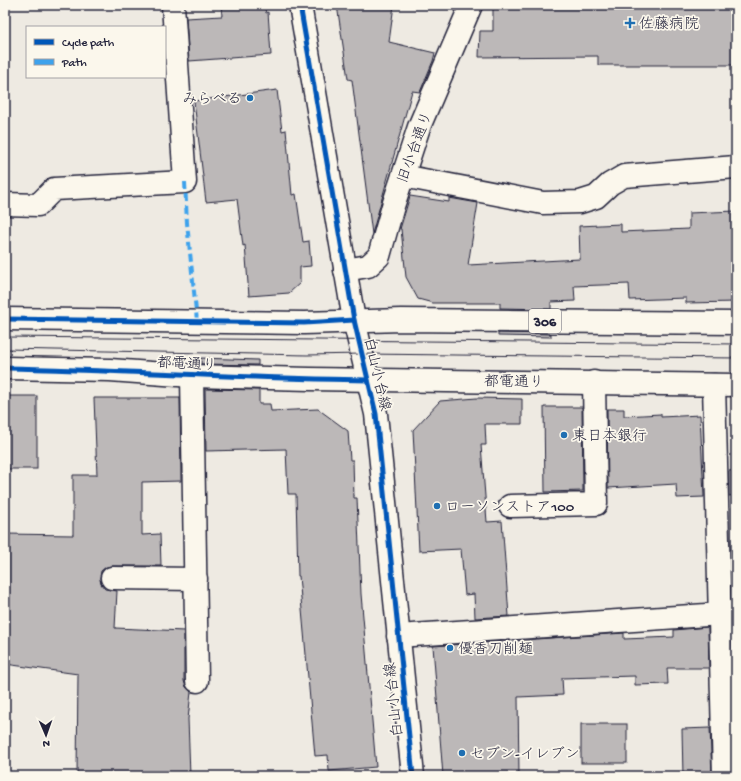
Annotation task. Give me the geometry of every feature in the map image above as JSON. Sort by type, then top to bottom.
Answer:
[{"type":"main road","points":[[5,204],[38,205],[54,189],[186,182],[173,5]]},
{"type":"main road","name":"白山小台線","points":[[300,5],[354,320],[376,414],[413,776]]},
{"type":"main road","name":"旧小台通り","points":[[345,270],[368,266],[379,256],[419,127],[471,5]]},
{"type":"main road","points":[[403,176],[543,202],[580,202],[596,197],[610,184],[624,176],[736,167]]},
{"type":"main road","name":"306","points":[[5,318],[304,323],[354,320],[736,323]]},
{"type":"main road","name":"都電通り","points":[[5,368],[110,370],[192,376],[736,385]]},
{"type":"main road","points":[[192,376],[197,681]]},
{"type":"main road","points":[[510,506],[596,504],[594,382]]},
{"type":"main road","points":[[714,385],[728,614],[724,776]]},
{"type":"main road","points":[[112,578],[196,579]]},
{"type":"main road","points":[[398,636],[728,614]]},
{"type":"building","points":[[221,5],[264,5],[266,13],[268,12],[271,55],[189,61],[186,18],[222,16]]},
{"type":"building","points":[[337,5],[394,5],[389,42],[435,53],[420,92],[412,91],[372,234],[352,80],[348,79]]},
{"type":"building","points":[[493,5],[736,5],[736,65],[598,65],[598,56],[479,57],[480,31],[493,31]]},
{"type":"building","points":[[277,90],[282,131],[286,130],[292,195],[296,194],[303,242],[309,241],[311,266],[300,267],[300,283],[289,293],[249,296],[245,245],[243,246],[237,199],[206,202],[194,101]]},
{"type":"building","points":[[410,196],[449,202],[449,198],[478,203],[468,265],[580,259],[579,226],[621,224],[621,232],[689,229],[689,213],[736,211],[736,302],[686,303],[686,298],[630,300],[629,284],[574,286],[575,301],[551,302],[551,309],[500,308],[500,303],[433,303],[418,299],[406,277],[400,229]]},
{"type":"building","points":[[498,333],[551,334],[551,337],[498,336]]},
{"type":"building","points":[[201,358],[258,360],[258,365],[201,364]]},
{"type":"building","points":[[205,389],[259,390],[259,404],[270,404],[271,411],[318,409],[348,431],[350,460],[353,460],[354,498],[357,498],[361,594],[376,767],[329,771],[328,755],[315,756],[298,576],[296,494],[288,494],[286,449],[206,451]]},
{"type":"building","points":[[5,396],[37,396],[37,469],[5,469]]},
{"type":"building","points":[[94,398],[180,398],[181,481],[142,482],[142,535],[160,534],[161,566],[106,567],[101,571],[100,578],[101,584],[105,589],[117,591],[115,628],[184,631],[184,681],[186,687],[191,692],[188,719],[190,775],[77,776],[78,674],[5,664],[5,534],[73,535],[73,475],[97,475]]},
{"type":"building","points":[[477,398],[522,399],[522,424],[485,424],[486,445],[481,445],[487,522],[502,521],[509,616],[475,618],[474,594],[465,595],[461,549],[419,551],[413,430],[440,401]]},
{"type":"building","points":[[544,407],[582,407],[583,491],[545,492]]},
{"type":"building","points":[[607,409],[624,409],[624,416],[661,414],[661,417],[700,415],[704,497],[677,498],[676,484],[608,488]]},
{"type":"building","points":[[736,470],[736,495],[729,496],[729,471]]},
{"type":"building","points":[[733,626],[736,626],[736,664],[734,664]]},
{"type":"building","points":[[708,627],[709,668],[667,668],[668,684],[635,685],[635,676],[562,678],[563,695],[518,697],[519,776],[443,776],[433,646],[624,633],[624,639],[674,637],[674,630]]},
{"type":"building","points":[[581,724],[627,724],[627,763],[581,763]]},
{"type":"building","points":[[710,728],[712,776],[683,776],[682,729]]},
{"type":"tram line","points":[[5,337],[736,344]]},
{"type":"tram line","points":[[5,349],[307,355],[362,354],[736,358]]},
{"type":"marked path","points":[[185,182],[187,223],[197,321]]},
{"type":"cycle path","points":[[300,5],[354,320],[376,414],[413,776]]},
{"type":"cycle path","points":[[5,319],[304,323],[354,320]]},
{"type":"cycle path","points":[[5,368],[368,380]]},
{"type":"place","name":"佐藤病院","points":[[630,23]]},
{"type":"place","name":"みらべる","points":[[250,98]]},
{"type":"place","name":"東日本銀行","points":[[564,435]]},
{"type":"place","name":"ローソンストア100","points":[[437,506]]},
{"type":"place","name":"優香刀削麺","points":[[450,648]]},
{"type":"place","name":"セブン-イレブン","points":[[462,753]]}]
